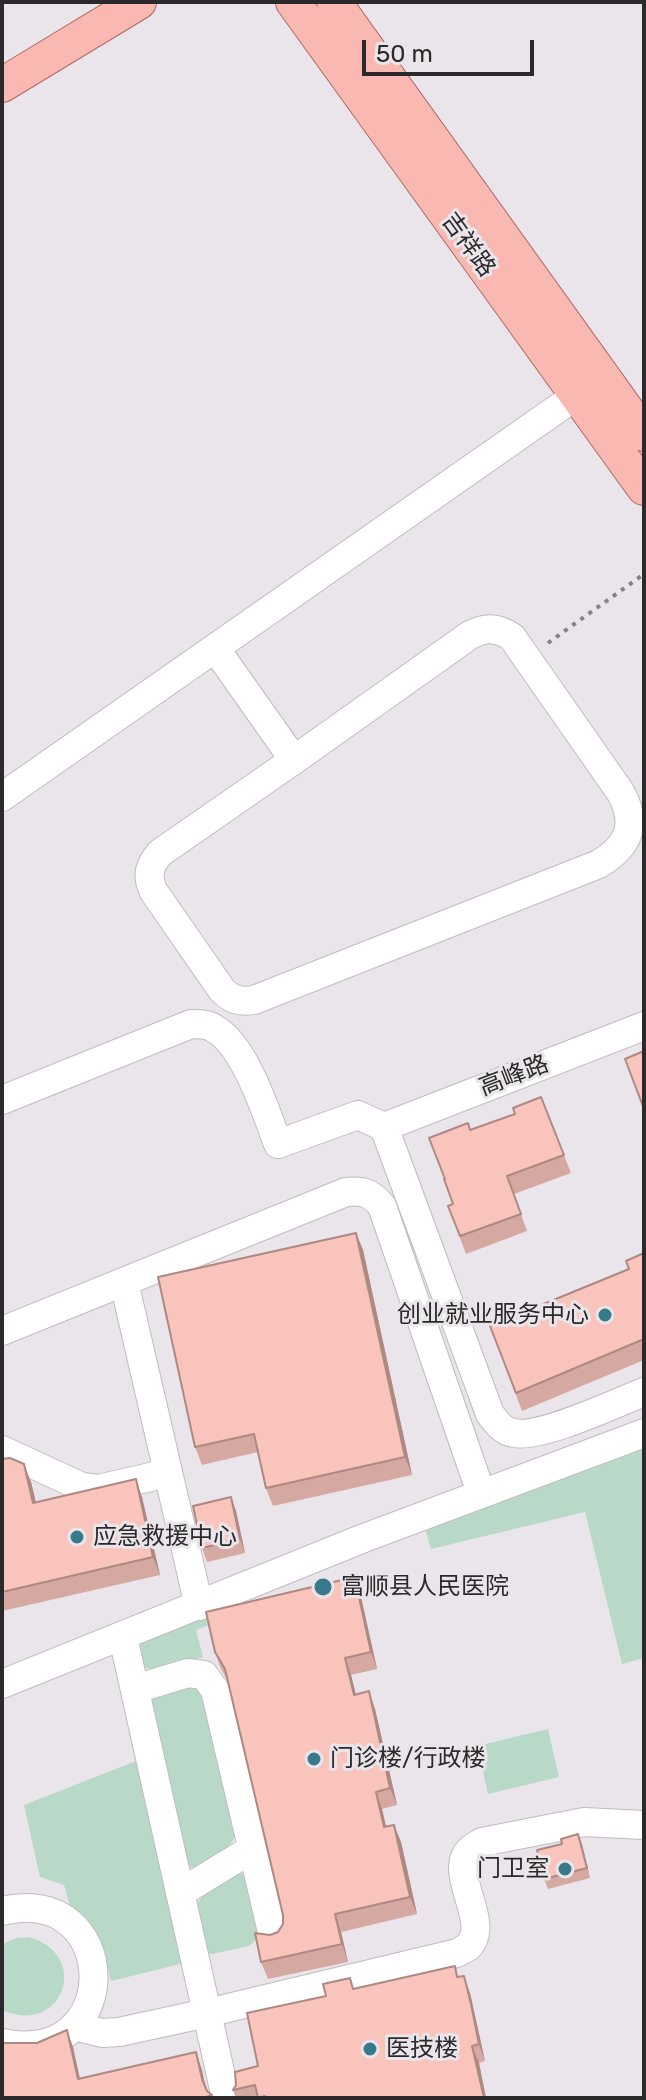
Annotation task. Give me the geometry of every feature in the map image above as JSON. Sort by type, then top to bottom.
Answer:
[{"type":"main road","points":[[2,85],[139,2]]},
{"type":"main road","name":"吉祥路","points":[[293,2],[644,488]]},
{"type":"main road","name":"吉祥路","points":[[336,4],[644,434]]},
{"type":"street","points":[[2,797],[577,395]]},
{"type":"street","points":[[492,628],[512,637],[621,793],[628,806],[628,834],[615,854],[599,864],[254,1000],[241,1002],[230,998],[222,990],[154,892],[149,883],[149,873],[160,853],[294,760],[481,630],[492,628]]},
{"type":"street","points":[[215,648],[294,760]]},
{"type":"street","points":[[2,1100],[191,1024],[203,1024],[220,1031],[248,1067],[278,1144],[358,1115],[384,1127],[490,1414],[502,1429],[530,1434],[556,1427],[644,1392]]},
{"type":"street","name":"高峰路","points":[[384,1127],[644,1026]]},
{"type":"street","points":[[2,1331],[346,1192],[360,1190],[372,1195],[382,1206],[481,1493]]},
{"type":"street","points":[[124,1282],[199,1606]]},
{"type":"street","points":[[2,1684],[481,1493],[644,1433]]},
{"type":"street","points":[[2,1450],[82,1487],[98,1489],[168,1473]]},
{"type":"street","points":[[123,1637],[226,2098]]},
{"type":"street","points":[[135,1689],[188,1673],[204,1675],[215,1690],[273,1936]]},
{"type":"street","points":[[74,2026],[102,2033],[119,2032],[457,1953],[473,1939],[476,1925],[462,1868],[470,1850],[482,1842],[584,1822],[644,1825]]},
{"type":"street","points":[[180,1893],[252,1849]]},
{"type":"street","points":[[2,1911],[32,1907],[62,1917],[84,1939],[94,1968],[91,1999],[84,2014],[62,2036],[33,2047],[2,2043]]},
{"type":"path","points":[[526,658],[644,574]]},
{"type":"green space","points":[[644,1443],[644,1658],[622,1664],[585,1512],[431,1549],[425,1528]]},
{"type":"green space","points":[[224,1604],[228,1618],[196,1630],[203,1657],[156,1670],[143,1667],[139,1648],[144,1640]]},
{"type":"green space","points":[[193,1684],[205,1692],[236,1835],[228,1847],[209,1863],[188,1867],[150,1702],[154,1696]]},
{"type":"green space","points":[[548,1729],[559,1777],[488,1794],[477,1746]]},
{"type":"green space","points":[[136,1761],[139,1763],[184,1963],[111,1981],[102,1945],[95,1932],[70,1906],[64,1885],[40,1877],[24,1805]]},
{"type":"green space","points":[[236,1872],[246,1875],[260,1936],[249,1946],[212,1954],[207,1952],[196,1908],[207,1891]]},
{"type":"green space","points":[[29,1937],[48,1946],[60,1960],[64,1975],[62,1990],[54,2004],[41,2013],[23,2015],[2,2010],[2,1944]]},
{"type":"building","points":[[644,1051],[644,1109],[625,1059]]},
{"type":"building","points":[[541,1097],[564,1155],[507,1176],[521,1214],[460,1236],[448,1206],[453,1204],[429,1138],[468,1123],[470,1130],[515,1114],[513,1108]]},
{"type":"building","points":[[356,1233],[405,1457],[266,1488],[254,1434],[195,1447],[158,1277]]},
{"type":"building","name":"创业就业服务中心","points":[[644,1253],[644,1339],[516,1393],[490,1326],[629,1269],[626,1261]]},
{"type":"building","name":"应急救援中心","points":[[10,1458],[24,1464],[33,1503],[136,1479],[153,1557],[2,1592],[2,1459]]},
{"type":"building","points":[[231,1497],[240,1539],[202,1548],[193,1506]]},
{"type":"building","name":"门诊楼/行政楼","points":[[355,1579],[371,1652],[345,1658],[354,1695],[369,1691],[390,1788],[376,1792],[384,1827],[394,1825],[410,1897],[335,1914],[342,1944],[261,1962],[255,1933],[270,1935],[278,1932],[283,1924],[283,1915],[225,1669],[215,1652],[206,1612]]},
{"type":"building","name":"门卫室","points":[[578,1834],[587,1868],[544,1879],[537,1850],[562,1844],[561,1839]]},
{"type":"building","name":"医技楼","points":[[455,1966],[457,1977],[464,1976],[471,2004],[479,2044],[472,2046],[484,2098],[258,2098],[255,2085],[233,2090],[236,2085],[235,2072],[258,2066],[247,2013],[326,1996],[323,1984],[350,1978],[353,1989]]},
{"type":"building","points":[[67,2030],[78,2079],[196,2052],[202,2079],[212,2095],[206,2098],[2,2098],[2,2043],[37,2043]]},
{"type":"place","name":"创业就业服务中心","points":[[605,1315]]},
{"type":"place","name":"应急救援中心","points":[[77,1537]]},
{"type":"place","name":"富顺县人民医院","points":[[323,1587]]},
{"type":"place","name":"门诊楼/行政楼","points":[[314,1759]]},
{"type":"place","name":"门卫室","points":[[565,1869]]},
{"type":"place","name":"医技楼","points":[[370,2049]]}]
